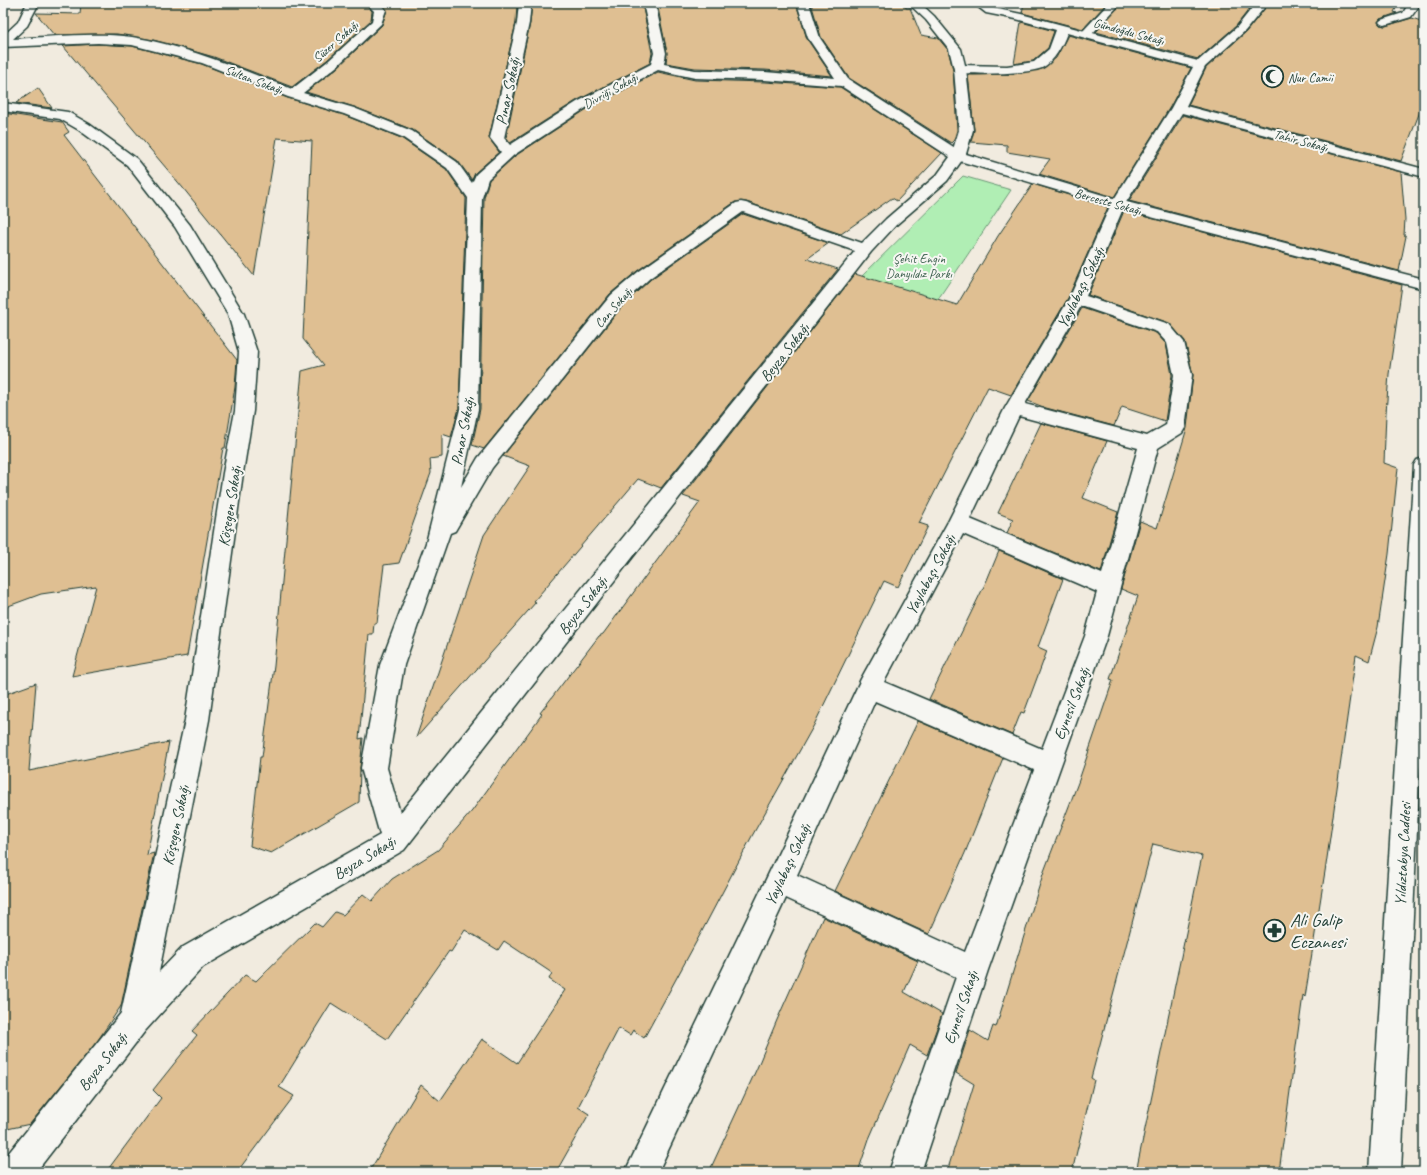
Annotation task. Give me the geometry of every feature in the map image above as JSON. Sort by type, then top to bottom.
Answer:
[{"type":"street","points":[[3,43],[23,24],[33,3]]},
{"type":"street","name":"Süzer Sokağı","points":[[293,94],[332,64],[377,22],[380,10],[372,3]]},
{"type":"street","name":"Pınar Sokağı","points":[[395,842],[374,768],[392,665],[437,543],[469,409],[475,198],[480,177],[509,152],[497,138],[507,89],[524,24],[525,3]]},
{"type":"street","name":"Divriği Sokağı","points":[[509,152],[541,129],[619,84],[657,66],[660,54],[649,3]]},
{"type":"street","points":[[804,3],[804,10],[814,38],[844,82],[958,156],[966,130],[960,69],[955,49],[930,18],[914,3]]},
{"type":"street","name":"Gündoğdu Sokağı","points":[[984,3],[983,6],[990,11],[1086,34],[1200,66]]},
{"type":"street","points":[[1086,34],[1115,3]]},
{"type":"street","name":"Yaylabaşı Sokağı","points":[[641,1172],[780,881],[869,687],[958,523],[1014,408],[1077,298],[1118,204],[1178,108],[1200,66],[1240,29],[1262,3]]},
{"type":"street","points":[[1385,22],[1407,15],[1415,3]]},
{"type":"street","points":[[960,69],[1006,70],[1038,65],[1054,50],[1062,28]]},
{"type":"street","name":"Sultan Sokağı","points":[[3,43],[98,39],[132,41],[206,60],[293,94],[349,111],[407,134],[452,165],[475,198]]},
{"type":"street","points":[[657,66],[695,74],[765,76],[844,82]]},
{"type":"street","name":"Köşegen Sokağı","points":[[3,107],[63,115],[84,127],[132,162],[182,225],[236,314],[248,352],[244,411],[232,481],[197,720],[134,1020]]},
{"type":"street","name":"Tahir Sokağı","points":[[1178,108],[1424,173]]},
{"type":"street","name":"Berceste Sokağı","points":[[958,156],[1118,204],[1424,284]]},
{"type":"street","name":"Beyza Sokağı","points":[[14,1172],[134,1020],[193,957],[395,842],[865,249],[891,222],[942,178],[958,156]]},
{"type":"street","name":"Can Sokağı","points":[[437,543],[485,463],[617,298],[644,275],[741,206],[865,249]]},
{"type":"street","points":[[1014,408],[1149,444],[1175,428],[1183,375],[1175,342],[1163,328],[1077,298]]},
{"type":"street","name":"Eynesil Sokağı","points":[[905,1172],[973,970],[1096,636],[1130,518],[1149,444]]},
{"type":"street","name":"Yıldıztabya Caddesi","points":[[1385,1172],[1424,465]]},
{"type":"street","points":[[958,523],[1109,587]]},
{"type":"street","points":[[869,687],[1048,764]]},
{"type":"street","points":[[780,881],[973,970]]},
{"type":"green space","name":"Şehit Engin Danyıldız Parkı","points":[[963,176],[1011,190],[934,305],[859,279]]},
{"type":"building","points":[[81,3],[364,3],[372,11],[371,20],[327,60],[292,87],[214,57],[153,40],[117,34],[54,35],[36,13],[80,14]]},
{"type":"building","points":[[381,3],[517,3],[516,23],[489,138],[499,152],[475,173],[472,180],[458,161],[413,130],[354,107],[306,92],[337,68],[382,25],[387,10]]},
{"type":"building","points":[[532,3],[642,3],[652,53],[650,63],[576,101],[510,143],[506,138],[530,23]]},
{"type":"building","points":[[657,3],[796,3],[807,39],[832,76],[765,70],[695,68],[666,63],[667,53]]},
{"type":"building","points":[[811,3],[902,3],[905,4],[906,8],[910,8],[921,35],[938,38],[948,50],[953,69],[957,130],[954,140],[951,143],[849,78],[821,37]]},
{"type":"building","points":[[1024,3],[1107,3],[1083,29],[1022,13]]},
{"type":"building","points":[[1122,3],[1254,3],[1236,26],[1198,59],[1096,32]]},
{"type":"building","points":[[1269,3],[1399,3],[1394,12],[1397,13],[1380,19],[1378,22],[1380,25],[1385,26],[1412,18],[1424,22],[1424,101],[1401,161],[1188,105],[1206,68],[1246,32]]},
{"type":"building","points":[[1021,22],[1054,31],[1048,48],[1033,61],[1014,64]]},
{"type":"building","points":[[1068,35],[1191,68],[1170,107],[1114,197],[1039,174],[1050,159],[1007,152],[1007,145],[971,142],[974,130],[968,75],[1013,74],[1042,69],[1056,58]]},
{"type":"building","points":[[98,44],[132,46],[202,64],[288,98],[344,115],[401,138],[446,169],[466,198],[459,409],[451,437],[442,434],[442,457],[430,459],[431,473],[399,563],[384,565],[377,623],[374,623],[373,634],[369,634],[359,739],[363,738],[359,802],[271,853],[250,846],[260,757],[262,757],[274,666],[302,371],[324,365],[303,339],[312,141],[277,138],[254,276],[183,188],[63,46]]},
{"type":"building","points":[[658,72],[695,80],[765,82],[840,87],[942,153],[897,201],[892,198],[841,234],[746,202],[735,202],[637,271],[610,294],[484,449],[472,445],[480,409],[484,198],[489,180],[515,156],[587,109]]},
{"type":"building","points":[[38,88],[52,108],[16,103]]},
{"type":"building","points":[[3,113],[62,122],[69,132],[64,135],[237,360],[235,387],[225,448],[223,448],[187,656],[72,676],[96,586],[41,594],[3,608]]},
{"type":"building","points":[[1183,115],[1401,172],[1405,219],[1404,235],[1406,236],[1399,271],[1129,201]]},
{"type":"building","points":[[1033,184],[1108,207],[1068,298],[1011,395],[988,387],[919,523],[928,526],[898,587],[884,581],[814,725],[752,836],[644,1038],[633,1030],[630,1035],[619,1028],[578,1107],[589,1114],[556,1172],[369,1172],[421,1085],[440,1101],[482,1039],[517,1063],[565,990],[549,979],[552,973],[504,941],[498,950],[465,930],[451,952],[449,951],[387,1039],[331,1003],[279,1087],[294,1096],[237,1172],[106,1172],[161,1098],[153,1090],[197,1035],[192,1031],[245,975],[256,981],[315,923],[322,927],[335,912],[343,915],[363,894],[372,901],[392,879],[438,850],[472,811],[542,714],[540,713],[599,636],[603,634],[700,502],[683,496],[855,274],[957,305],[998,236]]},
{"type":"building","points":[[1124,211],[1402,285],[1389,374],[1386,413],[1384,463],[1398,468],[1389,554],[1378,627],[1369,661],[1356,655],[1326,865],[1305,997],[1303,995],[1279,1172],[1136,1172],[1202,856],[1153,844],[1091,1078],[1094,1080],[1072,1172],[947,1172],[974,1084],[956,1073],[970,1030],[988,1041],[993,1026],[996,1027],[1043,874],[1079,780],[1113,680],[1110,679],[1138,596],[1121,589],[1140,521],[1157,528],[1187,428],[1193,375],[1185,341],[1169,323],[1088,295]]},
{"type":"building","points":[[743,214],[829,243],[807,259],[838,269],[661,488],[638,479],[534,601],[536,602],[416,738],[484,535],[530,466],[503,456],[624,304],[651,279]]},
{"type":"building","points":[[1082,308],[1156,333],[1166,344],[1172,375],[1165,421],[1122,407],[1114,426],[1046,408],[1028,401]]},
{"type":"building","points":[[1041,423],[1107,441],[1083,498],[1118,512],[1101,572],[1007,533],[1013,519],[998,513]]},
{"type":"building","points":[[999,551],[1063,579],[1038,647],[1047,651],[1024,713],[1021,712],[1012,735],[929,699],[987,580]]},
{"type":"building","points":[[36,683],[29,771],[169,742],[147,855],[154,853],[121,1006],[98,1040],[30,1124],[3,1130],[3,695]]},
{"type":"building","points":[[918,721],[1003,758],[965,853],[929,934],[835,891]]},
{"type":"building","points":[[823,917],[918,961],[904,992],[942,1014],[927,1055],[910,1045],[869,1139],[858,1172],[709,1172],[757,1068]]},
{"type":"place","name":"Nur Camii","points":[[1273,77]]},
{"type":"place","name":"Ali Galip Eczanesi","points":[[1274,930]]}]
